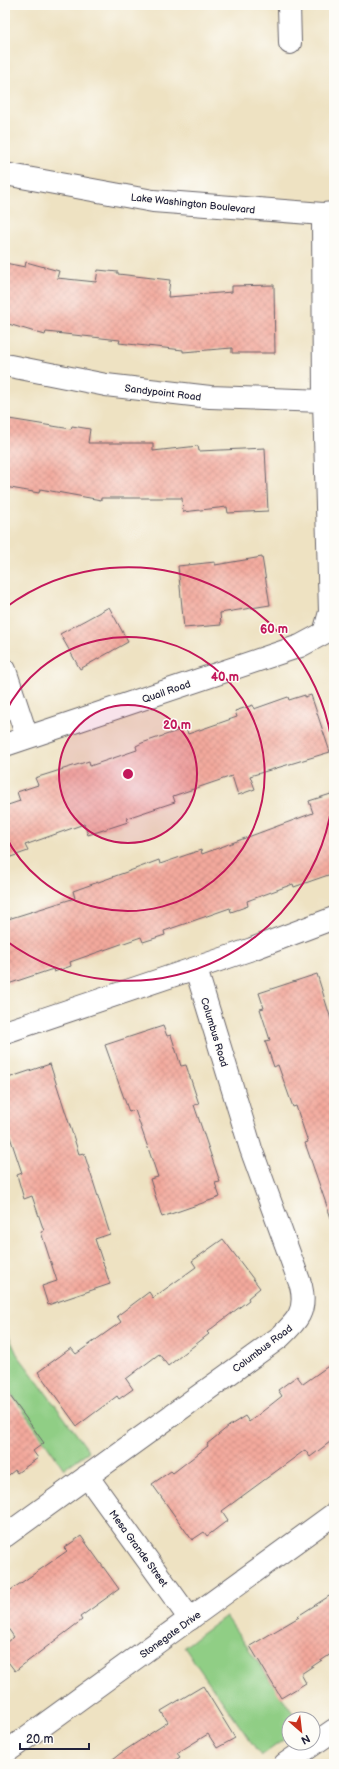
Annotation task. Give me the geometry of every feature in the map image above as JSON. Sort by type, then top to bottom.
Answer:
[{"type":"street","points":[[289,5],[290,43]]},
{"type":"street","name":"Lake Washington Boulevard","points":[[5,174],[153,200],[328,214]]},
{"type":"street","points":[[324,401],[328,214]]},
{"type":"street","name":"Sandypoint Road","points":[[5,365],[106,385],[210,397],[324,401]]},
{"type":"street","name":"Quail Road","points":[[5,744],[300,646],[324,633],[330,612],[324,401]]},
{"type":"street","points":[[5,670],[27,737]]},
{"type":"street","points":[[5,1032],[196,969],[334,918]]},
{"type":"street","name":"Columbus Road","points":[[5,1536],[280,1337],[295,1323],[300,1313],[303,1302],[301,1286],[251,1149],[196,969]]},
{"type":"street","name":"Mesa Grande Street","points":[[87,1476],[190,1619]]},
{"type":"street","name":"Stonegate Drive","points":[[5,1753],[334,1514]]},
{"type":"street","points":[[285,1764],[334,1730]]},
{"type":"green space","points":[[5,1328],[17,1354],[89,1451],[64,1469],[5,1385]]},
{"type":"green space","points":[[226,1616],[291,1711],[281,1711],[281,1742],[261,1756],[184,1647]]},
{"type":"building","points":[[26,262],[59,271],[57,278],[96,282],[98,270],[118,272],[118,274],[170,280],[168,297],[232,292],[232,286],[274,285],[275,353],[232,353],[232,348],[183,352],[183,350],[119,343],[120,340],[46,332],[45,335],[5,323],[5,263],[25,267]]},
{"type":"building","points":[[9,419],[71,429],[72,426],[90,429],[88,443],[153,443],[153,451],[198,446],[199,451],[265,448],[268,511],[228,513],[227,507],[183,512],[182,498],[101,498],[101,500],[40,489],[39,493],[5,487],[5,442]]},
{"type":"building","points":[[262,557],[270,605],[220,613],[221,625],[184,628],[178,566],[215,562],[215,565]]},
{"type":"building","points":[[109,607],[128,642],[80,669],[60,634]]},
{"type":"building","points":[[305,695],[305,697],[311,695],[330,752],[250,776],[255,789],[238,795],[232,776],[173,796],[175,802],[127,818],[128,822],[88,835],[84,824],[25,845],[28,851],[5,859],[5,806],[20,801],[17,792],[38,785],[35,778],[89,761],[90,766],[137,750],[136,746],[142,743],[186,728],[188,734],[237,717],[235,711],[253,705],[254,709],[288,697],[289,700]]},
{"type":"building","points":[[334,793],[334,873],[294,887],[293,884],[247,901],[248,906],[231,912],[230,908],[164,931],[165,935],[143,942],[141,937],[70,962],[71,966],[54,972],[53,969],[8,984],[5,974],[5,920],[75,898],[73,891],[159,860],[160,864],[201,850],[202,854],[313,813],[309,801]]},
{"type":"building","points":[[317,974],[334,1029],[334,1218],[331,1218],[305,1143],[308,1142],[296,1106],[293,1107],[278,1065],[274,1067],[265,1041],[270,1040],[260,1009],[264,1008],[259,993]]},
{"type":"building","points":[[163,1026],[167,1036],[171,1035],[181,1066],[186,1065],[199,1104],[194,1105],[220,1182],[215,1183],[220,1197],[162,1217],[150,1179],[158,1177],[135,1110],[129,1112],[105,1045]]},
{"type":"building","points":[[50,1064],[79,1154],[84,1153],[110,1234],[95,1239],[110,1284],[48,1305],[42,1286],[57,1281],[41,1232],[44,1231],[32,1196],[24,1199],[17,1175],[22,1173],[5,1122],[5,1079]]},
{"type":"building","points":[[223,1239],[260,1288],[248,1298],[249,1300],[207,1332],[209,1334],[168,1366],[159,1354],[126,1379],[133,1389],[119,1399],[117,1396],[77,1426],[38,1372],[71,1348],[76,1354],[121,1322],[117,1316],[149,1292],[153,1298],[196,1267],[192,1261]]},
{"type":"building","points":[[334,1362],[334,1439],[310,1457],[305,1450],[222,1511],[228,1520],[207,1536],[204,1532],[192,1540],[152,1484],[171,1471],[173,1473],[208,1446],[207,1444],[229,1426],[245,1416],[249,1422],[282,1396],[278,1390],[297,1376],[303,1384]]},
{"type":"building","points":[[5,1389],[44,1443],[33,1451],[38,1458],[17,1473],[15,1470],[5,1478]]},
{"type":"building","points":[[81,1536],[119,1589],[80,1617],[82,1620],[15,1671],[5,1658],[5,1643],[14,1637],[5,1624],[5,1594],[67,1551],[64,1548]]},
{"type":"building","points":[[334,1593],[334,1652],[301,1674],[306,1683],[281,1698],[250,1646],[299,1617],[298,1616]]},
{"type":"building","points":[[203,1686],[235,1738],[217,1748],[208,1734],[177,1753],[180,1757],[170,1764],[106,1764],[168,1722],[161,1711]]}]
